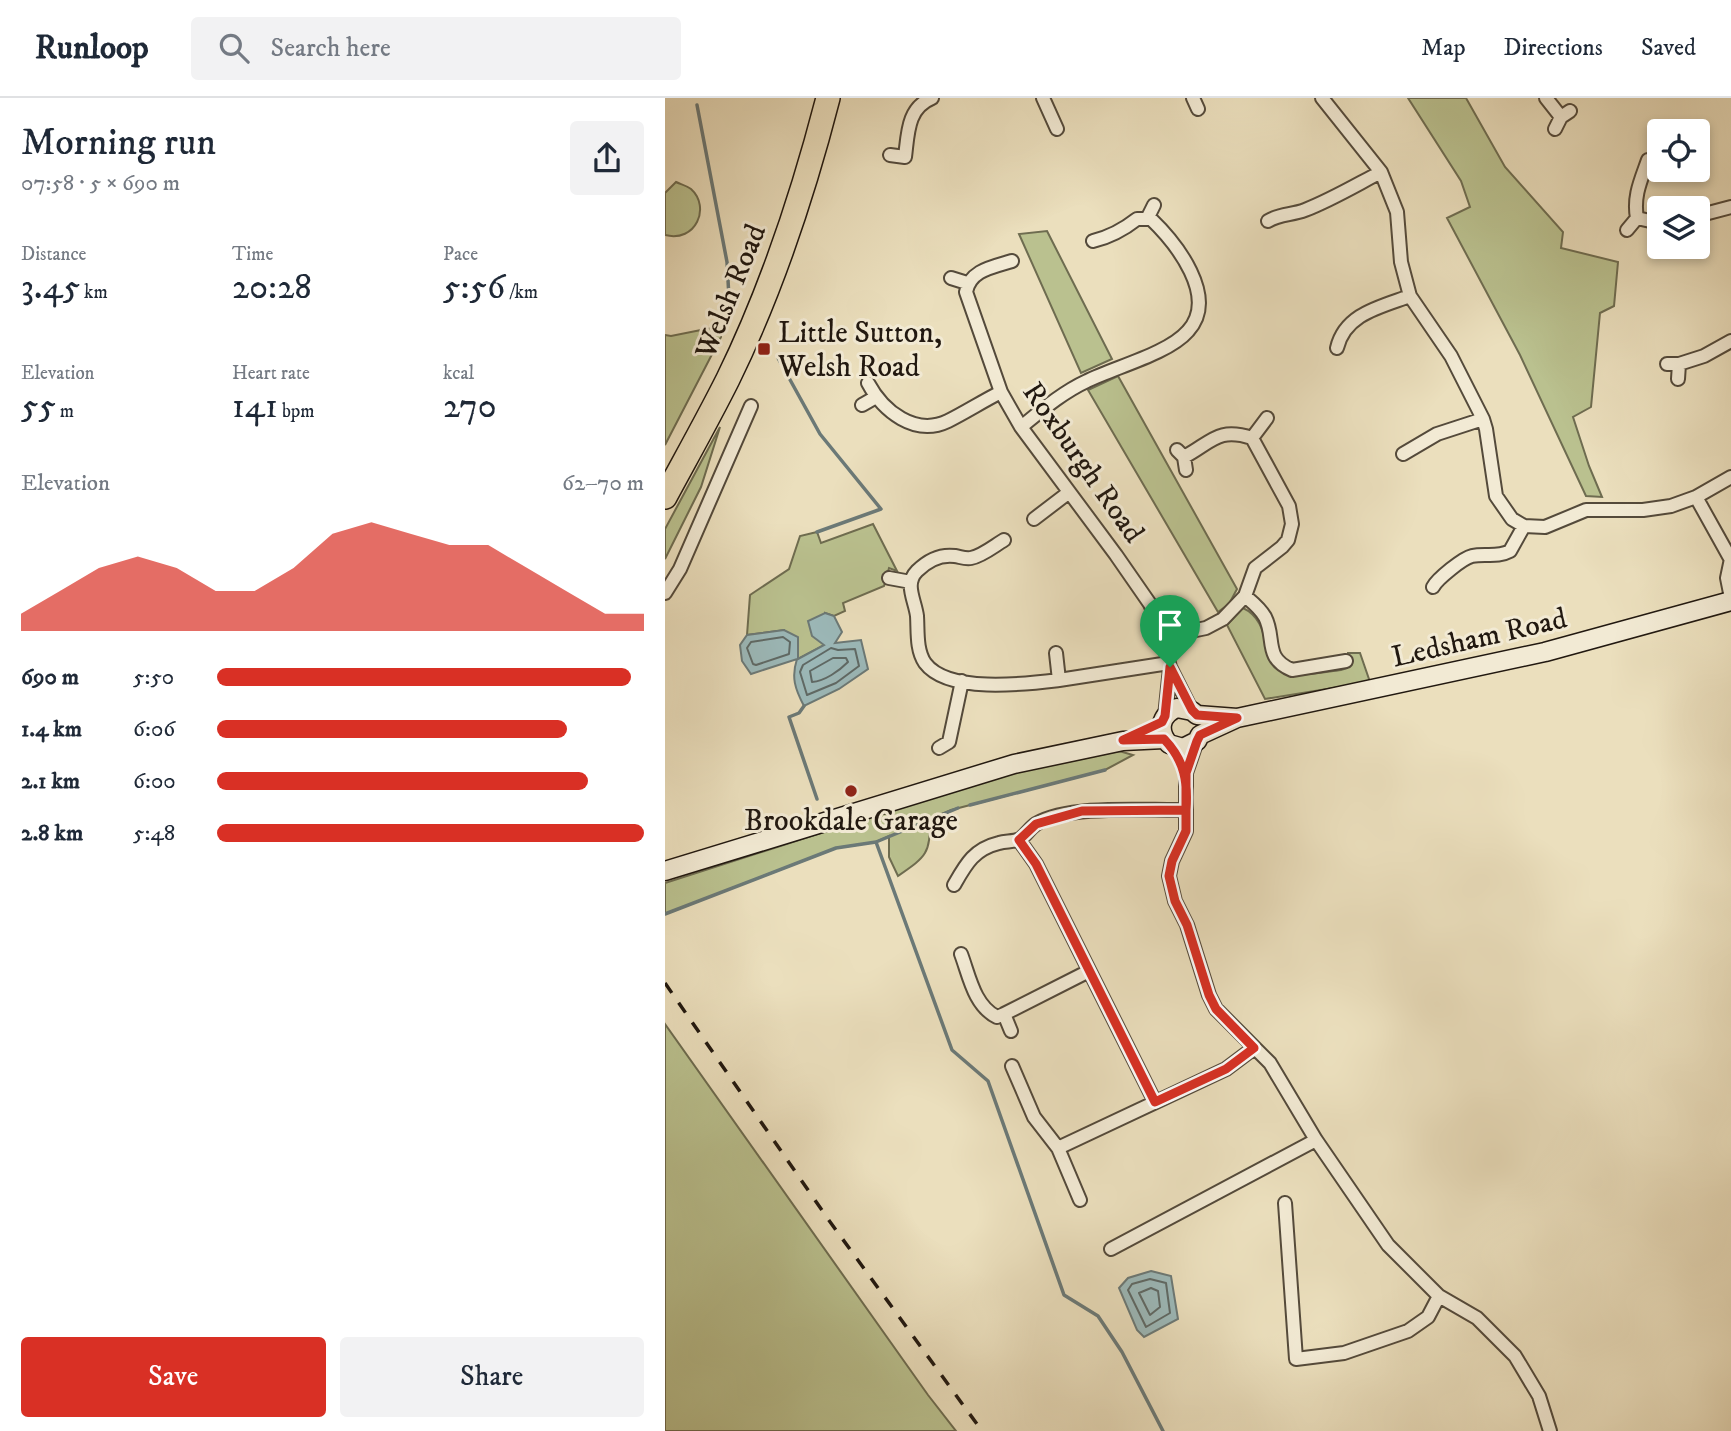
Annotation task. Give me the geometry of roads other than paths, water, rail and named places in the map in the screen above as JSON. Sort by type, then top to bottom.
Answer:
[{"type":"highway","name":"Welsh Road","points":[[665,497],[728,379],[772,278],[806,181],[828,98]]},
{"type":"main road","name":"Ledsham Road","points":[[1165,730],[1183,748],[1237,718],[1545,652],[1731,600]]},
{"type":"main road","name":"Ledsham Road","points":[[665,871],[1014,764],[1165,730],[1177,708],[1237,718]]},
{"type":"main road","points":[[1195,713],[1201,722],[1199,738]]},
{"type":"street","points":[[890,155],[911,159],[909,129],[914,111],[921,102],[932,98]]},
{"type":"street","points":[[1043,98],[1057,129]]},
{"type":"street","points":[[1322,98],[1381,172],[1397,212],[1401,262],[1410,296],[1451,356],[1483,419],[1496,496],[1512,519],[1524,526],[1545,527],[1586,510],[1643,510],[1671,506],[1696,497],[1731,477]]},
{"type":"street","points":[[1546,98],[1566,114],[1555,129]]},
{"type":"street","points":[[1627,230],[1637,218],[1636,194],[1647,163]]},
{"type":"street","points":[[1272,214],[1286,216],[1306,209],[1381,172]]},
{"type":"street","points":[[1147,219],[1154,205]]},
{"type":"street","points":[[1710,213],[1731,207]]},
{"type":"street","points":[[1637,218],[1647,220]]},
{"type":"street","points":[[1021,427],[1056,399],[1087,381],[1165,347],[1189,331],[1198,307],[1196,281],[1191,268],[1156,224],[1147,219],[1137,219],[1107,238],[1093,242]]},
{"type":"street","points":[[951,278],[967,283],[982,270],[1012,261]]},
{"type":"street","name":"Roxburgh Road","points":[[967,283],[966,292],[1001,392],[1021,427],[1150,604],[1169,665],[1195,713]]},
{"type":"street","points":[[1337,348],[1335,332],[1359,315],[1410,296]]},
{"type":"street","points":[[1678,379],[1673,364],[1704,356],[1731,341]]},
{"type":"street","points":[[868,383],[876,397],[901,419],[922,426],[946,422],[1001,392]]},
{"type":"street","points":[[862,405],[876,397]]},
{"type":"street","points":[[665,593],[680,569],[751,406]]},
{"type":"street","points":[[1252,438],[1267,418]]},
{"type":"street","points":[[1400,456],[1437,434],[1483,419]]},
{"type":"street","points":[[1162,637],[1206,628],[1223,619],[1245,596],[1255,568],[1288,540],[1292,524],[1289,506],[1252,438],[1223,434],[1182,459]]},
{"type":"street","points":[[1034,519],[1068,493]]},
{"type":"street","points":[[1696,497],[1730,559],[1727,578],[1731,600]]},
{"type":"street","points":[[1433,587],[1443,574],[1451,571],[1465,558],[1495,556],[1510,551],[1524,526]]},
{"type":"street","points":[[1004,540],[976,557],[936,557],[914,574],[910,589],[917,613],[921,656],[932,670],[962,681],[1020,685],[1169,665]]},
{"type":"street","points":[[1429,567],[1443,574]]},
{"type":"street","points":[[889,578],[911,582]]},
{"type":"street","points":[[1245,596],[1265,617],[1272,651],[1283,666],[1291,670],[1346,661]]},
{"type":"street","points":[[1056,653],[1059,680]]},
{"type":"street","name":"Roxburgh Road","points":[[1165,730],[1169,665]]},
{"type":"street","points":[[958,752],[944,745],[962,681]]},
{"type":"street","points":[[1165,730],[1186,773]]},
{"type":"street","points":[[1199,738],[1186,773],[1186,831],[1170,866],[1169,876],[1175,901],[1187,925],[1216,1009],[1270,1063],[1316,1140],[1388,1245],[1439,1296],[1477,1318],[1515,1356],[1539,1396],[1551,1431]]},
{"type":"street","points":[[954,885],[968,859],[999,843],[1019,840],[1036,824],[1082,811],[1186,810]]},
{"type":"street","points":[[1019,840],[1036,864],[1155,1102]]},
{"type":"street","points":[[961,954],[977,997],[991,1014],[997,1017],[1089,971]]},
{"type":"street","points":[[1004,1014],[1011,1031]]},
{"type":"street","points":[[1058,1148],[1226,1069],[1254,1048]]},
{"type":"street","points":[[1012,1066],[1034,1117],[1058,1148],[1080,1200]]},
{"type":"street","points":[[1111,1250],[1316,1140]]},
{"type":"street","points":[[1285,1203],[1296,1359],[1344,1353],[1408,1331],[1428,1317],[1439,1296]]},
{"type":"water","points":[[825,613],[834,616],[842,632],[835,643],[861,640],[868,669],[839,689],[804,706],[795,683],[797,659],[751,674],[742,661],[740,645],[747,635],[784,630],[798,637],[798,659],[824,645],[812,636],[808,621]]},
{"type":"water","points":[[1151,1271],[1171,1276],[1178,1319],[1144,1337],[1137,1330],[1119,1288],[1128,1278]]},
{"type":"waterway","points":[[697,105],[727,262],[729,298]]},
{"type":"waterway","points":[[778,358],[820,434],[881,509],[817,532]]},
{"type":"waterway","points":[[804,706],[799,713],[789,717],[817,799]]},
{"type":"waterway","points":[[970,805],[1105,770]]},
{"type":"waterway","points":[[958,808],[876,842],[952,1050],[988,1081],[1064,1295],[1098,1316],[1122,1352],[1163,1431]]},
{"type":"waterway","points":[[665,914],[836,848],[876,842]]},
{"type":"railway","points":[[665,983],[828,1219],[982,1431]]},
{"type":"place","name":"Little Sutton, Welsh Road","points":[[764,349]]},
{"type":"place","name":"Brookdale Garage","points":[[851,791]]}]
